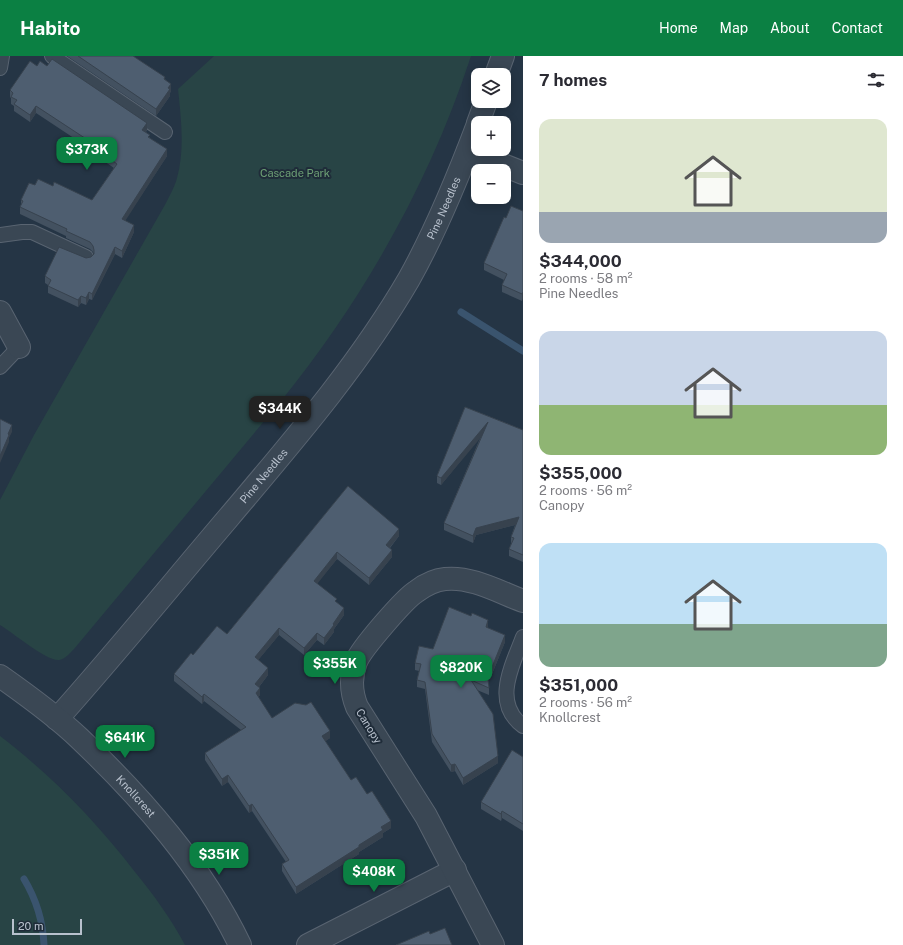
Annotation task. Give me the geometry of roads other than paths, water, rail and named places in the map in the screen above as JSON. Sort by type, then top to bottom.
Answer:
[{"type":"street","points":[[499,68],[503,56]]},
{"type":"street","name":"Pine Needles","points":[[57,719],[291,444],[369,344],[424,251],[471,143]]},
{"type":"street","points":[[468,151],[523,174]]},
{"type":"street","points":[[0,312],[19,347]]},
{"type":"street","name":"Canopy","points":[[493,945],[426,816],[357,706],[352,688],[355,663],[359,655],[408,597],[416,591],[434,582],[445,579],[467,580],[523,601]]},
{"type":"street","name":"Knollcrest","points":[[0,676],[57,719],[102,759],[138,798],[164,828],[203,882],[240,945]]},
{"type":"street","points":[[308,945],[455,870]]},
{"type":"lane","points":[[0,68],[2,56]]},
{"type":"lane","points":[[52,56],[165,132]]},
{"type":"lane","points":[[0,235],[32,232],[86,257]]},
{"type":"lane","points":[[0,367],[19,347]]},
{"type":"lane","points":[[523,637],[510,672],[506,691],[508,706],[516,720],[523,726]]},
{"type":"waterway","points":[[461,312],[523,351]]},
{"type":"waterway","points":[[24,879],[38,911],[44,945]]},
{"type":"park label","name":"Cascade Park","points":[[295,173]]}]
